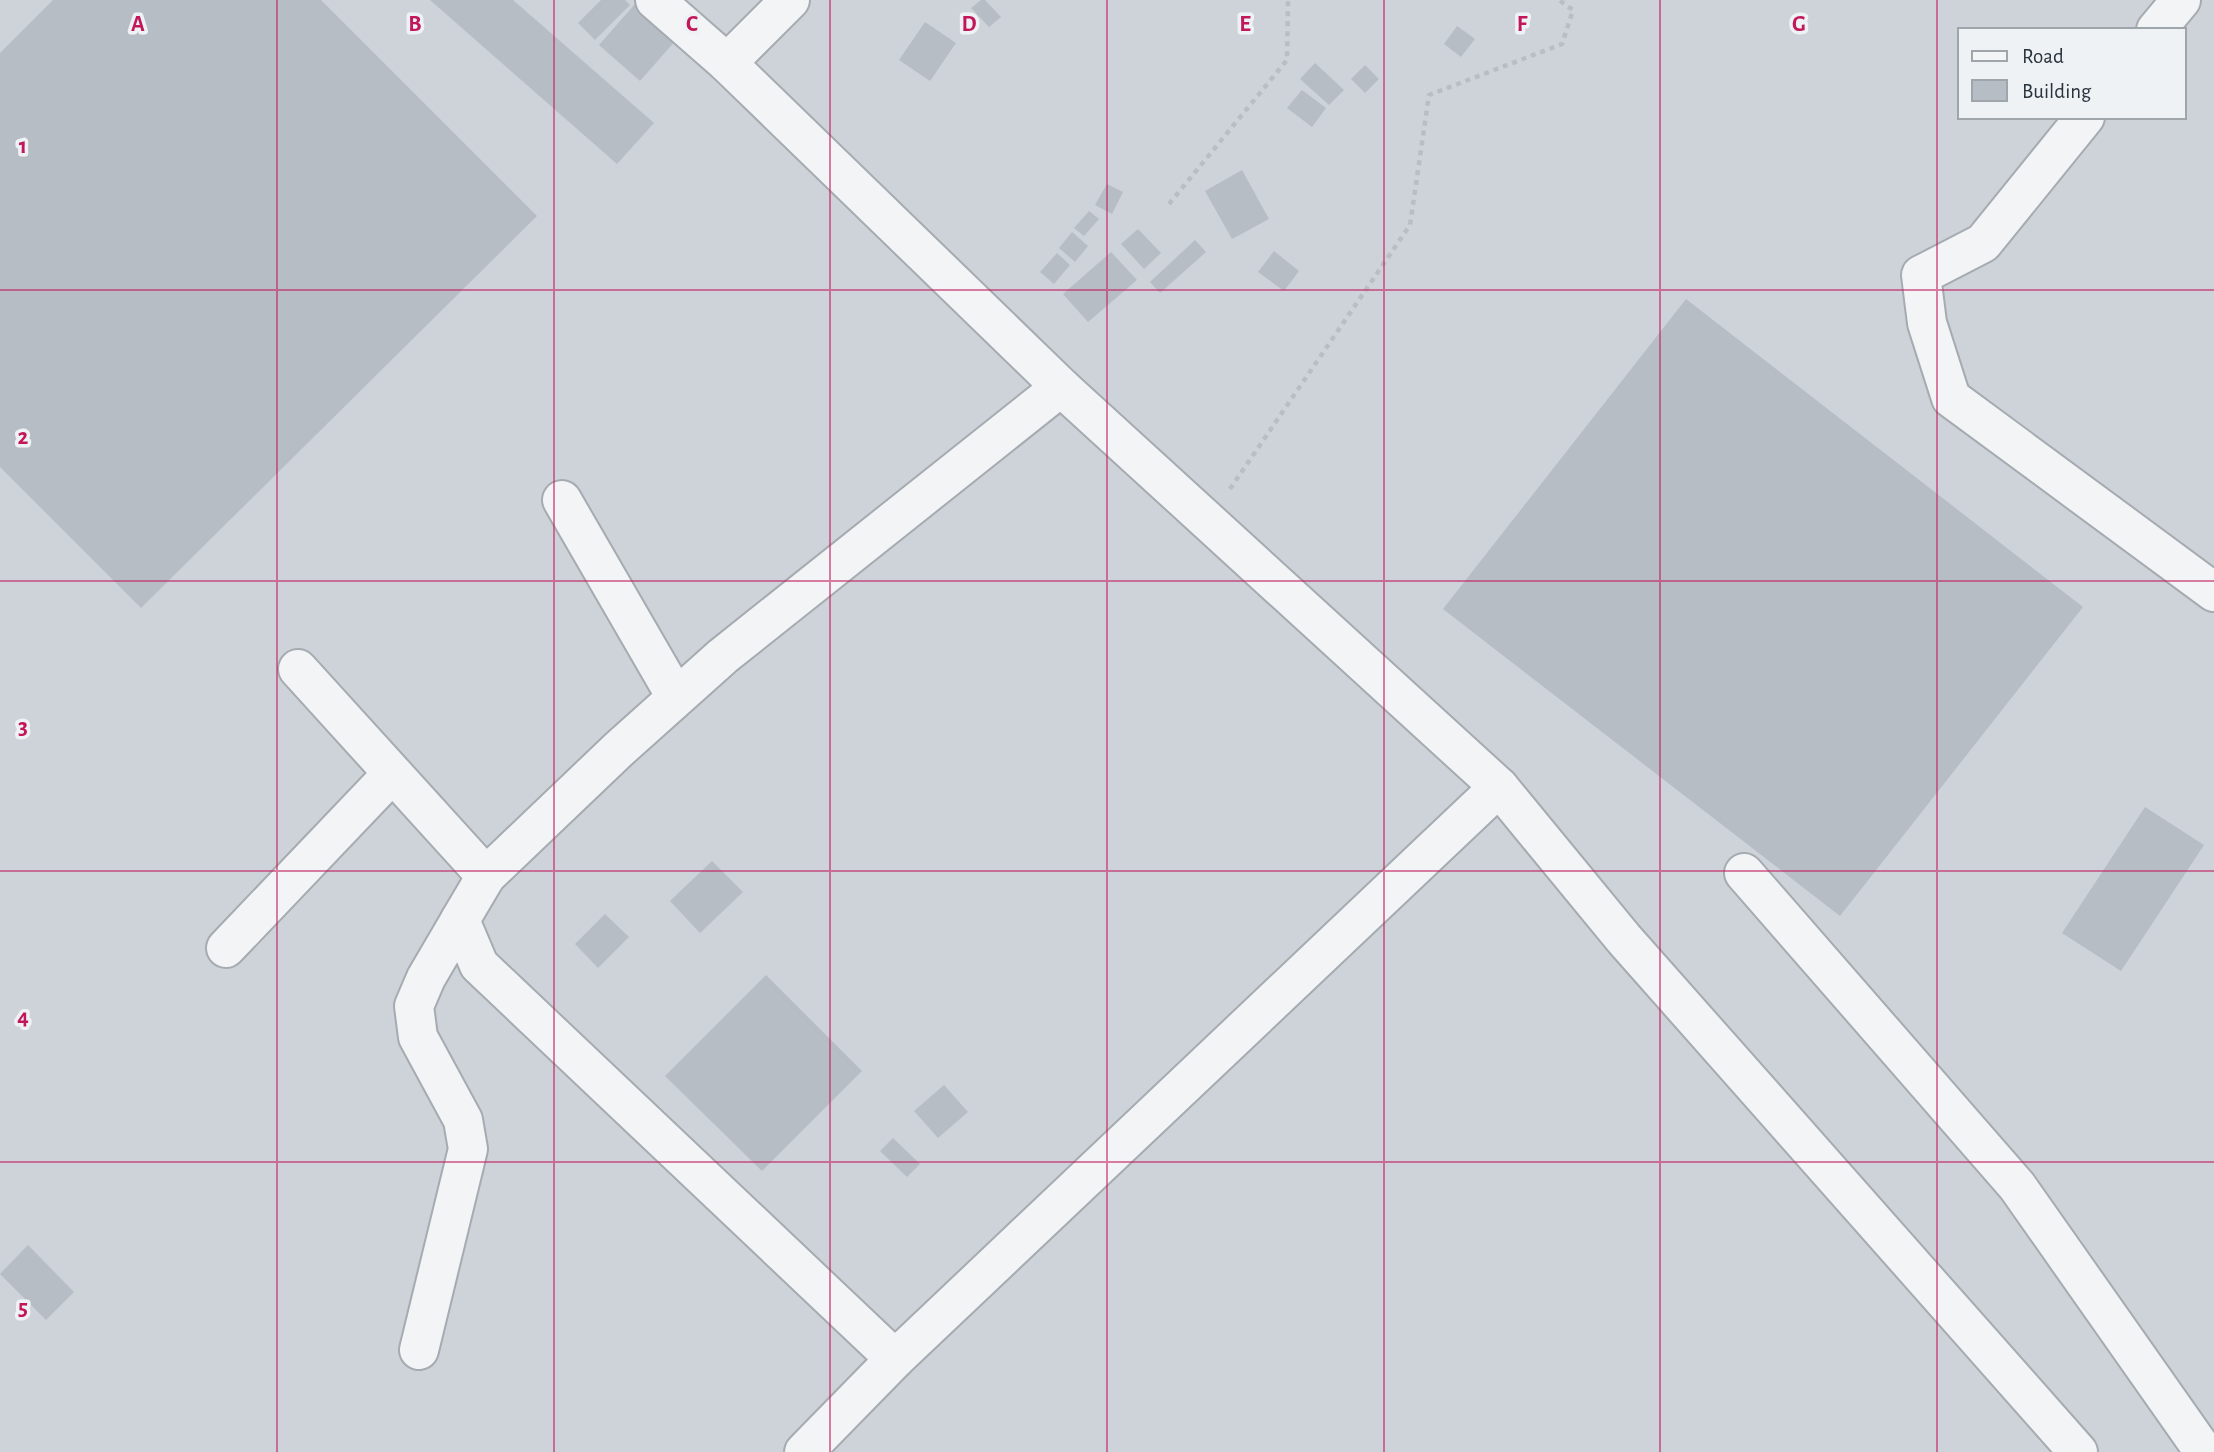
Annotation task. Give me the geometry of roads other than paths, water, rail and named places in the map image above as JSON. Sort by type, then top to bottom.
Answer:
[{"type":"street","points":[[654,0],[727,62],[1061,387],[1499,787],[1624,939],[2078,1452]]},
{"type":"street","points":[[727,62],[790,0]]},
{"type":"street","points":[[2159,28],[2181,0]]},
{"type":"street","points":[[2083,119],[1983,243],[1922,275],[1927,324],[1951,398],[2214,592]]},
{"type":"street","points":[[419,1350],[468,1149],[463,1120],[418,1037],[414,1006],[426,978],[486,876],[723,656],[1061,387]]},
{"type":"street","points":[[562,500],[676,697]]},
{"type":"street","points":[[298,669],[486,876]]},
{"type":"street","points":[[226,948],[392,774]]},
{"type":"street","points":[[804,1452],[895,1359],[1499,787]]},
{"type":"street","points":[[1744,873],[2017,1186],[2204,1452]]},
{"type":"street","points":[[460,920],[479,965],[895,1359]]}]
